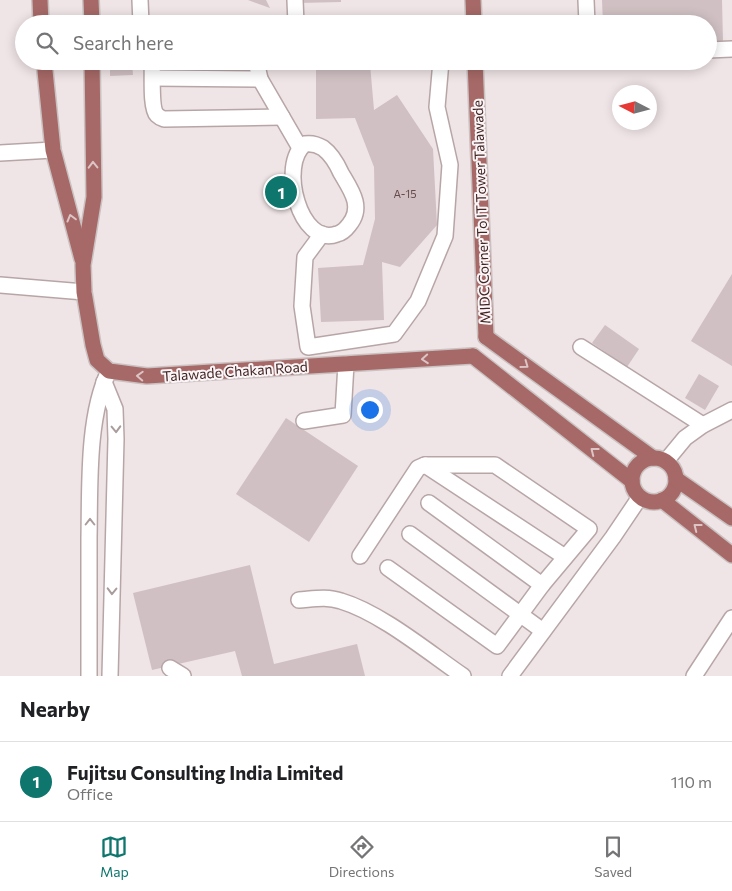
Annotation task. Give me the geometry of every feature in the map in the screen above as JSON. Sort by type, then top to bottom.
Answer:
[{"type":"main road","points":[[40,0],[41,15]]},
{"type":"main road","points":[[91,0],[92,15]]},
{"type":"main road","points":[[473,0],[474,15]]},
{"type":"main road","points":[[45,70],[53,150],[83,265]]},
{"type":"main road","points":[[92,70],[94,197],[83,265],[84,292],[97,360],[107,377]]},
{"type":"main road","name":"MIDC Corner To IT Tower Talawade","points":[[475,70],[486,336],[659,460]]},
{"type":"main road","points":[[486,336],[473,356],[632,481]]},
{"type":"main road","name":"Talawade Chakan Road","points":[[107,377],[473,356]]},
{"type":"main road","points":[[646,460],[659,460],[674,472],[676,479],[672,493],[662,500],[651,502],[640,497],[632,481],[636,468],[646,460]]},
{"type":"main road","points":[[676,479],[732,518]]},
{"type":"main road","points":[[662,500],[732,554]]},
{"type":"lane","points":[[140,0],[141,15]]},
{"type":"lane","points":[[296,0],[296,15]]},
{"type":"lane","points":[[586,0],[587,15]]},
{"type":"lane","points":[[717,50],[732,50]]},
{"type":"lane","points":[[153,70],[155,113],[158,117],[164,119],[282,117]]},
{"type":"lane","points":[[258,70],[260,79],[300,148],[292,185],[301,212],[314,231],[331,236],[340,234],[354,219],[356,210],[354,195],[336,163],[325,150],[319,146],[309,144],[300,148]]},
{"type":"lane","points":[[322,234],[305,257],[302,306],[308,347],[394,334],[418,301],[445,236],[450,165],[437,107],[439,70]]},
{"type":"lane","points":[[153,78],[260,79]]},
{"type":"lane","points":[[0,153],[53,150]]},
{"type":"lane","points":[[0,285],[84,292]]},
{"type":"lane","points":[[581,346],[703,425]]},
{"type":"lane","points":[[304,421],[343,415],[346,364]]},
{"type":"lane","points":[[89,676],[90,486],[96,408],[107,377]]},
{"type":"lane","points":[[107,377],[115,409],[116,439],[110,676]]},
{"type":"lane","points":[[659,460],[703,425],[732,410]]},
{"type":"lane","points":[[425,465],[565,557]]},
{"type":"lane","points":[[360,556],[418,468],[425,465],[495,465],[589,529],[542,585],[497,646],[388,568]]},
{"type":"lane","points":[[510,676],[613,538],[640,497]]},
{"type":"lane","points":[[429,503],[542,585]]},
{"type":"lane","points":[[410,534],[543,631]]},
{"type":"lane","points":[[299,600],[323,597],[340,600],[364,610],[456,674]]},
{"type":"lane","points":[[694,676],[727,639],[732,618]]},
{"type":"building","points":[[248,0],[266,0],[270,8]]},
{"type":"building","points":[[298,0],[341,0],[341,2],[298,3]]},
{"type":"building","points":[[602,0],[722,0],[723,42],[717,42],[717,15],[603,15]]},
{"type":"building","points":[[110,70],[133,70],[133,75],[110,76]]},
{"type":"building","points":[[316,70],[371,70],[374,110],[397,95],[433,149],[437,225],[400,267],[382,262],[384,320],[321,322],[318,268],[363,265],[375,219],[374,167],[355,118],[316,119]]},
{"type":"building","points":[[732,274],[732,366],[691,341]]},
{"type":"building","points":[[605,325],[639,349],[627,367],[592,343]]},
{"type":"building","points":[[699,374],[719,386],[705,410],[685,398]]},
{"type":"building","points":[[286,418],[358,466],[309,542],[236,494]]},
{"type":"building","points":[[250,565],[274,664],[357,644],[365,676],[242,676],[235,651],[152,670],[133,593]]},
{"type":"place","name":"Fujitsu Consulting India Limited","points":[[281,192]]}]
